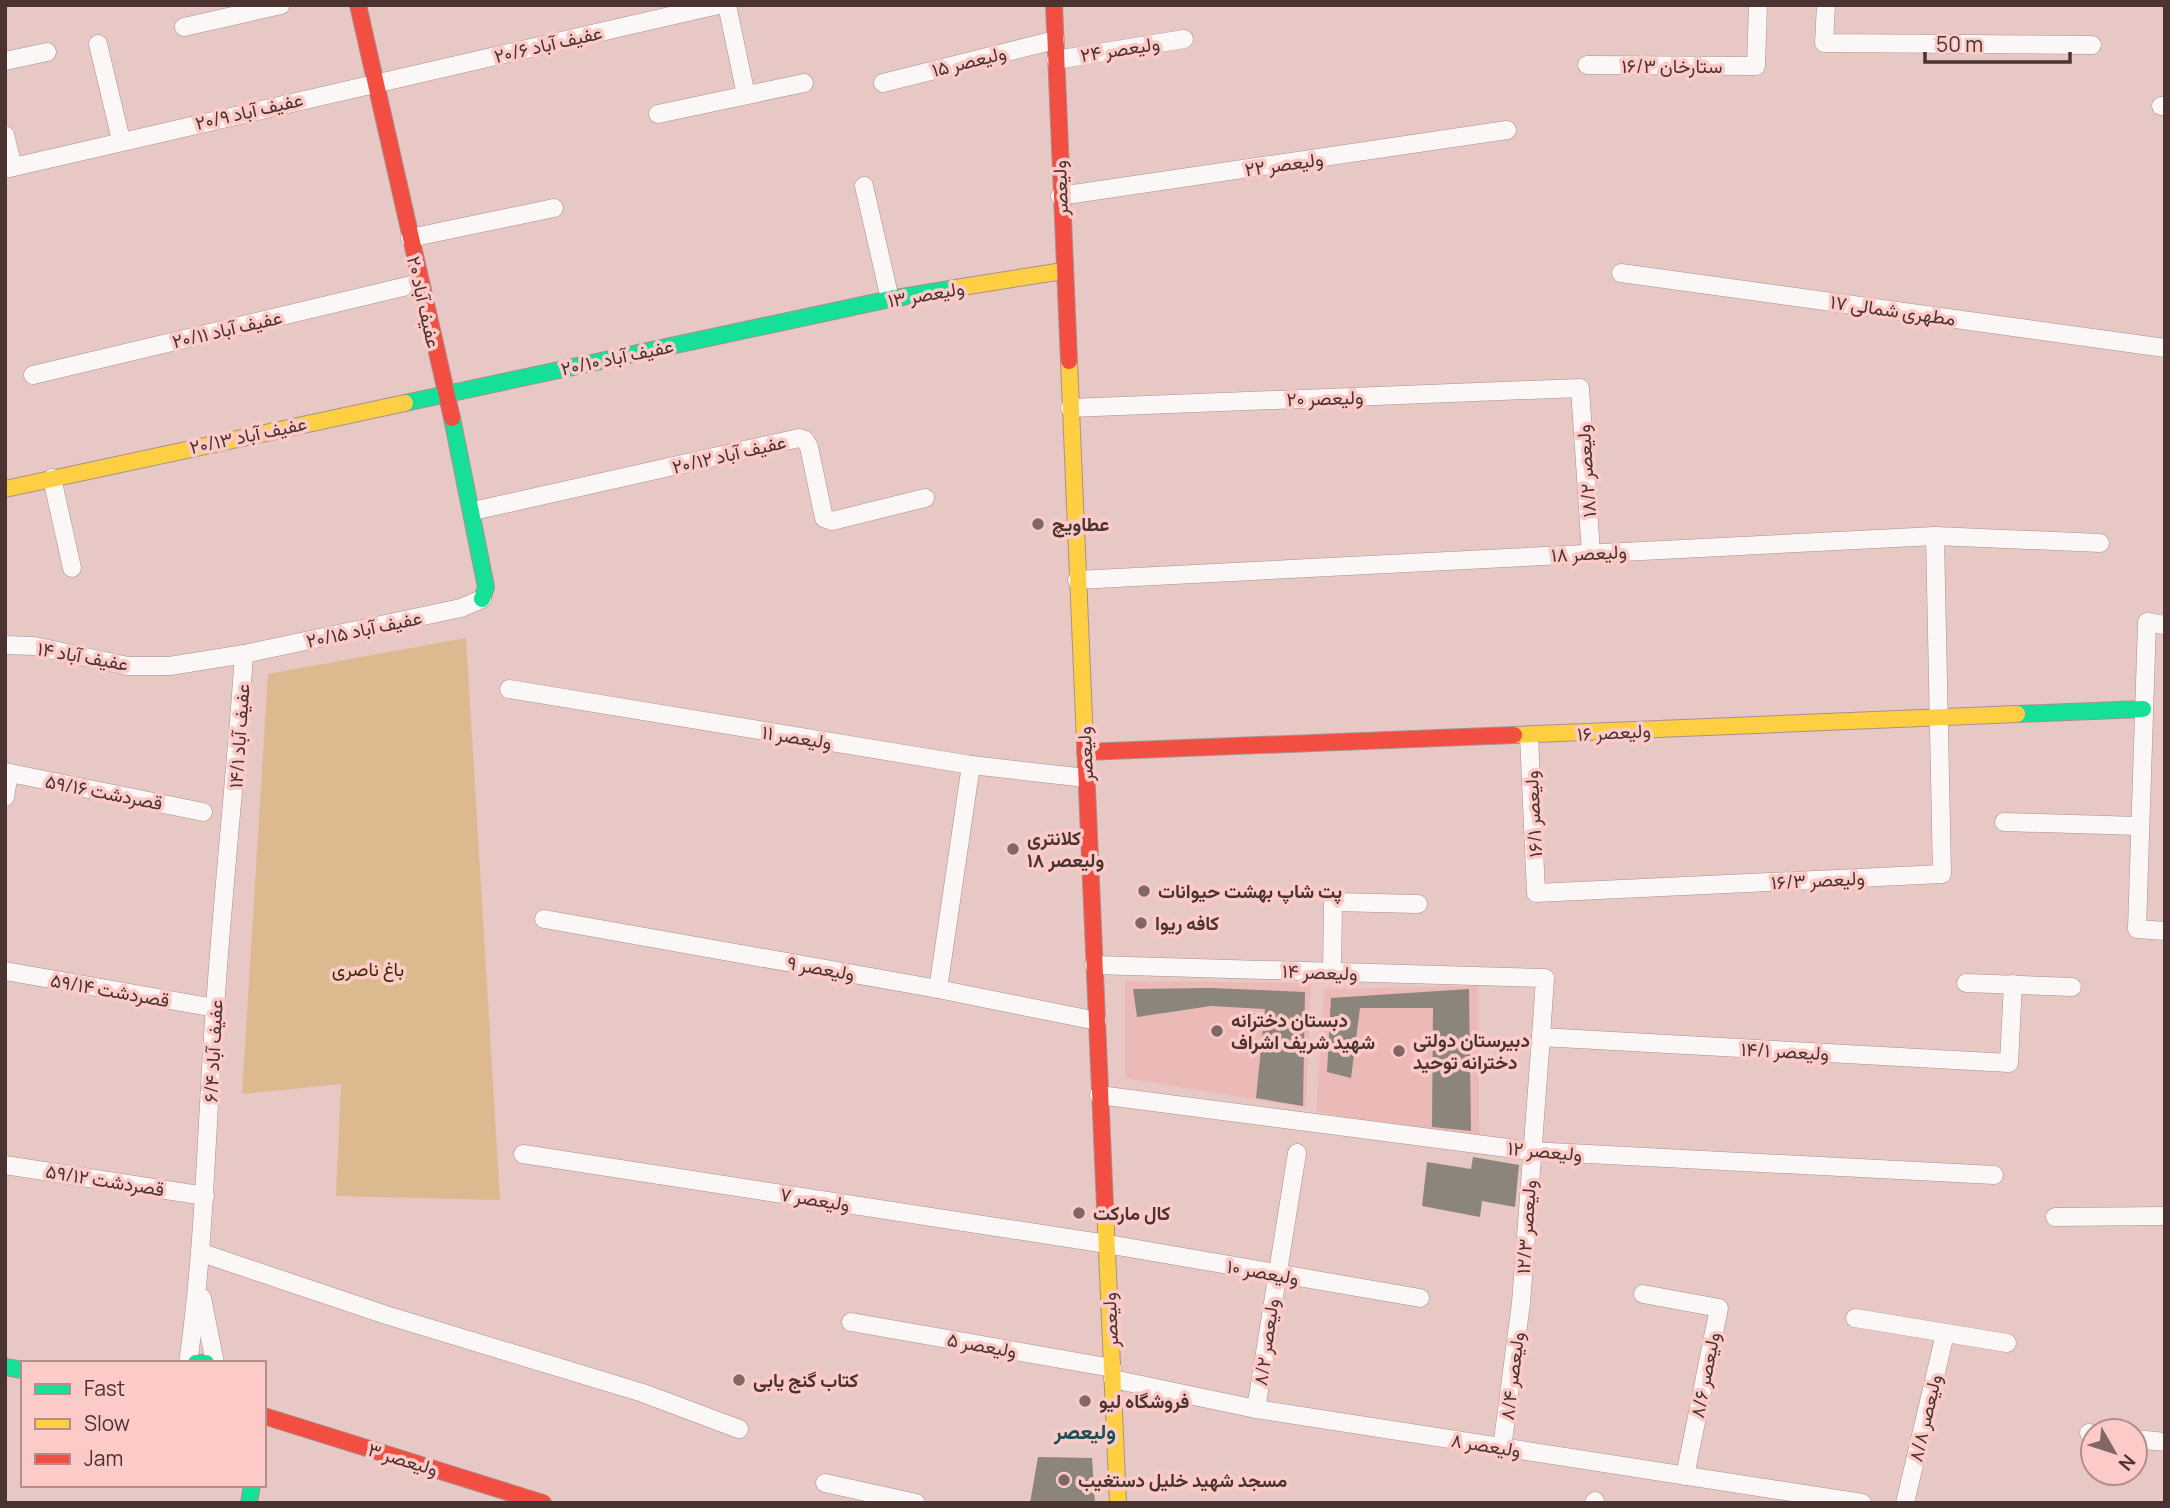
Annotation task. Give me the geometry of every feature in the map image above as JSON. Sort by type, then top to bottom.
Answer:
[{"type":"street","points":[[184,27],[281,5]]},
{"type":"street","name":"عفیف آباد ۲۰","points":[[358,5],[472,511],[486,587],[482,599]]},
{"type":"street","name":"عفیف آباد ۲۰/۶","points":[[377,82],[718,5]]},
{"type":"street","points":[[727,5],[746,95]]},
{"type":"street","name":"ولیعصر","points":[[1054,5],[1063,271],[1118,1503]]},
{"type":"street","name":"۱۶/۳ ستارخان","points":[[1587,65],[1756,66],[1758,5]]},
{"type":"street","points":[[1826,5],[1824,43],[2092,45]]},
{"type":"street","name":"۲۴ ولیعصر","points":[[1056,60],[1184,38]]},
{"type":"street","name":"۱۵ ولیعصر","points":[[883,83],[1055,40]]},
{"type":"street","points":[[98,44],[121,140]]},
{"type":"street","points":[[5,61],[47,52]]},
{"type":"street","name":"عفیف آباد ۲۰/۹","points":[[5,135],[9,168],[377,82]]},
{"type":"street","points":[[658,114],[804,83]]},
{"type":"street","name":"۲۲ ولیعصر","points":[[1060,196],[1507,130]]},
{"type":"street","points":[[864,186],[890,299]]},
{"type":"street","points":[[410,239],[554,208]]},
{"type":"street","name":"۱۳ ولیعصر","points":[[790,321],[890,299],[1063,271]]},
{"type":"street","name":"۱۷ مطهری شمالی","points":[[1621,273],[2165,348]]},
{"type":"street","name":"عفیف آباد ۲۰/۱۱","points":[[33,375],[420,283]]},
{"type":"street","name":"عفیف آباد ۲۰/۱۰","points":[[445,393],[790,321]]},
{"type":"street","name":"۲۰ ولیعصر","points":[[1070,408],[1580,388]]},
{"type":"street","name":"۱۸/۲ ولیعصر","points":[[1580,388],[1591,553]]},
{"type":"street","name":"عفیف آباد ۲۰/۱۳","points":[[5,489],[445,393]]},
{"type":"street","name":"عفیف آباد ۲۰/۱۲","points":[[472,511],[799,438],[805,440],[809,447],[824,518],[832,521],[925,498]]},
{"type":"street","points":[[52,478],[72,568]]},
{"type":"street","points":[[1935,537],[1938,715]]},
{"type":"street","name":"۱۸ ولیعصر","points":[[1077,580],[1935,537],[2100,543]]},
{"type":"street","name":"عفیف آباد ۲۰/۱۵","points":[[244,654],[461,608],[482,599]]},
{"type":"street","points":[[2156,623],[2143,709],[2137,929],[2165,931]]},
{"type":"street","name":"عفیف آباد ۱۴","points":[[5,645],[34,646],[128,666],[170,666],[244,654]]},
{"type":"street","name":"عفیف آباد ۱۴/۱","points":[[233,818],[244,654]]},
{"type":"street","name":"۱۱ ولیعصر","points":[[509,689],[971,765],[1086,778]]},
{"type":"street","name":"۱۶ ولیعصر","points":[[1085,752],[1529,736],[1938,715],[2143,709]]},
{"type":"street","name":"۱۶/۳ ولیعصر","points":[[1536,893],[1942,874],[1938,715]]},
{"type":"street","name":"۱۶/۱ ولیعصر","points":[[1529,736],[1536,893]]},
{"type":"street","points":[[938,989],[971,765]]},
{"type":"street","points":[[5,797],[7,773]]},
{"type":"street","name":"۵۹/۱۶ قصردشت","points":[[7,773],[203,811]]},
{"type":"street","name":"عفیف آباد ۶/۴","points":[[188,1361],[200,1284],[215,1008],[233,818]]},
{"type":"street","points":[[2004,822],[2139,826]]},
{"type":"street","points":[[1332,973],[1334,902],[1418,904]]},
{"type":"street","name":"۹ ولیعصر","points":[[544,919],[938,989],[1097,1021]]},
{"type":"street","name":"۱۴ ولیعصر","points":[[1094,965],[1545,978],[1541,1037]]},
{"type":"street","name":"۵۹/۱۴ قصردشت","points":[[5,971],[215,1008]]},
{"type":"street","points":[[1966,983],[2073,987]]},
{"type":"street","name":"۱۴/۱ ولیعصر","points":[[1541,1037],[2009,1063],[2013,984]]},
{"type":"street","name":"۱۲/۳ ولیعصر","points":[[1521,1303],[1541,1037]]},
{"type":"street","name":"۱۲ ولیعصر","points":[[1099,1095],[1531,1151],[1994,1175]]},
{"type":"street","name":"۸/۲ ولیعصر","points":[[1256,1409],[1297,1153]]},
{"type":"street","name":"۷ ولیعصر","points":[[523,1154],[1107,1244]]},
{"type":"street","name":"۵۹/۱۲ قصردشت","points":[[5,1165],[205,1196]]},
{"type":"street","points":[[2055,1217],[2165,1216]]},
{"type":"street","name":"۱۰ ولیعصر","points":[[1107,1244],[1420,1298]]},
{"type":"street","points":[[202,1253],[386,1315],[643,1393],[739,1429]]},
{"type":"street","name":"عفیف آباد ۶/۴","points":[[200,1284],[215,1361]]},
{"type":"street","name":"۸/۶ ولیعصر","points":[[1643,1294],[1719,1308],[1685,1476]]},
{"type":"street","name":"۸/۴ ولیعصر","points":[[1502,1448],[1521,1303]]},
{"type":"street","points":[[1855,1318],[2007,1343]]},
{"type":"street","name":"۵ ولیعصر","points":[[851,1322],[1113,1373]]},
{"type":"street","name":"۸/۸ ولیعصر","points":[[1905,1503],[1945,1334]]},
{"type":"street","name":"۸ ولیعصر","points":[[1113,1373],[1256,1409],[1862,1503]]},
{"type":"street","name":"۳ ولیعصر","points":[[266,1417],[543,1503]]},
{"type":"street","points":[[825,1483],[905,1502]]},
{"type":"shaded area","name":"دبستان دخترانه شهید شریف اشراف","points":[[1125,981],[1311,983],[1306,1108],[1125,1078]]},
{"type":"shaded area","name":"دبیرستان دولتی دخترانه توحید","points":[[1478,986],[1479,1140],[1316,1112],[1324,989]]},
{"type":"green space","name":"باغ ناصری","points":[[466,638],[500,1200],[336,1196],[341,1084],[242,1094],[268,674]]},
{"type":"building","points":[[1210,988],[1305,992],[1303,1106],[1256,1098],[1265,1009],[1211,1006],[1137,1017],[1133,989]]},
{"type":"building","points":[[1469,989],[1471,1131],[1432,1127],[1433,1008],[1360,1008],[1351,1078],[1327,1072],[1331,998]]},
{"type":"building","points":[[1473,1157],[1519,1165],[1515,1207],[1482,1201],[1480,1217],[1422,1206],[1427,1162],[1471,1169]]},
{"type":"building","name":"مسجد شهید خلیل دستغیب","points":[[1038,1457],[1092,1458],[1095,1503],[1030,1503]]},
{"type":"traffic: fast","points":[[405,403],[890,299],[956,288]]},
{"type":"traffic: fast","points":[[452,418],[486,587],[482,599]]},
{"type":"traffic: fast","points":[[2017,714],[2143,709]]},
{"type":"traffic: fast","points":[[5,1367],[21,1370]]},
{"type":"traffic: fast","points":[[249,1503],[252,1487]]},
{"type":"traffic: slow","points":[[956,288],[1063,271]]},
{"type":"traffic: slow","points":[[1069,361],[1085,742]]},
{"type":"traffic: slow","points":[[5,489],[405,403]]},
{"type":"traffic: slow","points":[[1514,735],[2017,714]]},
{"type":"traffic: slow","points":[[1105,1206],[1118,1503]]},
{"type":"traffic: jam","points":[[358,5],[452,418]]},
{"type":"traffic: jam","points":[[1054,5],[1069,361]]},
{"type":"traffic: jam","points":[[1085,752],[1514,735]]},
{"type":"traffic: jam","points":[[1085,742],[1105,1206]]},
{"type":"traffic: jam","points":[[266,1417],[543,1503]]},
{"type":"place","name":"عطاویچ","points":[[1038,524]]},
{"type":"place","name":"کلانتری ۱۸ ولیعصر","points":[[1013,849]]},
{"type":"place","name":"پت شاپ بهشت حیوانات","points":[[1144,891]]},
{"type":"place","name":"کافه ریوا","points":[[1141,923]]},
{"type":"place","name":"دبستان دخترانه شهید شریف اشراف","points":[[1217,1031]]},
{"type":"place","name":"دبیرستان دولتی دخترانه توحید","points":[[1399,1051]]},
{"type":"place","name":"کال مارکت","points":[[1079,1213]]},
{"type":"place","name":"کتاب گنج یابی","points":[[739,1380]]},
{"type":"place","name":"فروشگاه لیو","points":[[1085,1401]]},
{"type":"place","name":"مسجد شهید خلیل دستغیب","points":[[1064,1480]]},
{"type":"district","name":"ولیعصر","points":[[1085,1432]]}]
